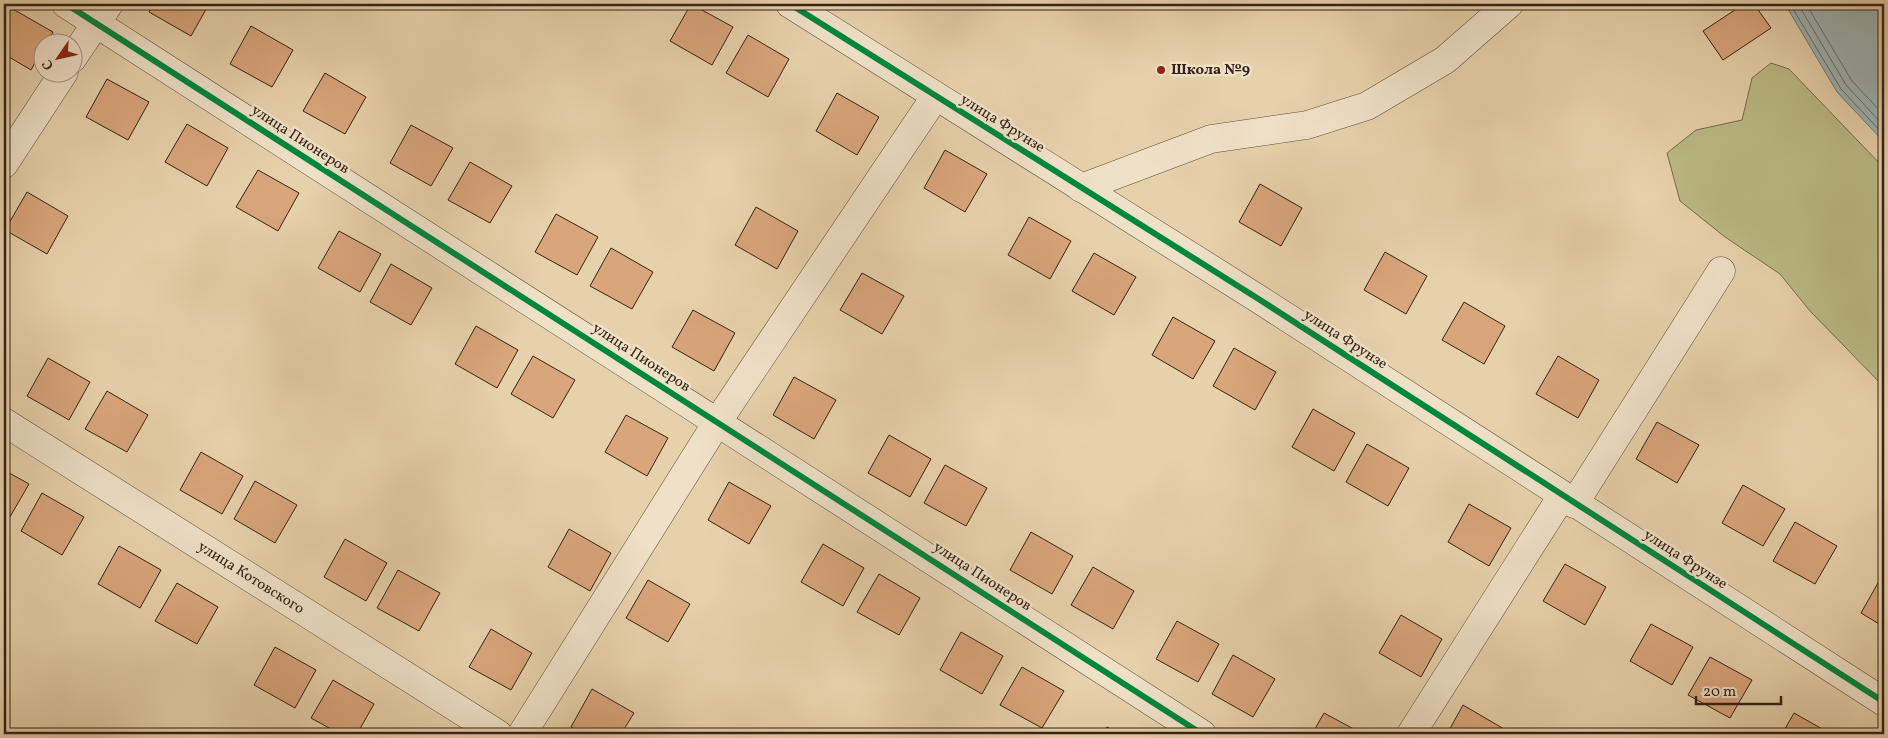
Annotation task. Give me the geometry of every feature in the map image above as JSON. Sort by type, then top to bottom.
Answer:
[{"type":"street","name":"улица Пионеров","points":[[66,4],[102,14],[718,422],[1202,734]]},
{"type":"street","name":"улица Фрунзе","points":[[790,4],[1257,298],[1884,702]]},
{"type":"street","points":[[1080,188],[1211,139],[1307,125],[1367,106],[1445,60],[1509,4]]},
{"type":"street","points":[[82,44],[102,14]]},
{"type":"street","points":[[4,164],[57,82]]},
{"type":"street","points":[[522,734],[718,422],[935,97]]},
{"type":"street","points":[[1411,734],[1721,271]]},
{"type":"street","name":"улица Котовского","points":[[4,422],[498,734]]},
{"type":"shaded area","points":[[1771,63],[1789,69],[1884,168],[1884,387],[1810,311],[1780,274],[1725,237],[1680,201],[1667,153],[1696,130],[1742,120],[1752,78]]},
{"type":"water","points":[[1785,4],[1884,4],[1884,142],[1837,92]]},
{"type":"building","points":[[154,4],[209,4],[191,36],[149,12]]},
{"type":"building","points":[[608,4],[623,4],[619,10]]},
{"type":"building","points":[[691,4],[733,27],[712,65],[670,41]]},
{"type":"building","points":[[1744,4],[1754,4],[1771,28],[1723,60],[1703,31]]},
{"type":"building","points":[[11,8],[53,32],[32,32],[31,70],[4,54],[4,21]]},
{"type":"building","points":[[251,26],[293,50],[272,87],[230,64]]},
{"type":"building","points":[[748,35],[789,59],[768,97],[726,73]]},
{"type":"building","points":[[325,73],[366,97],[345,134],[303,111]]},
{"type":"building","points":[[107,79],[149,102],[128,140],[86,117]]},
{"type":"building","points":[[837,93],[879,117],[857,155],[816,131]]},
{"type":"building","points":[[187,124],[228,148],[207,186],[165,162]]},
{"type":"building","points":[[411,125],[453,148],[431,186],[390,163]]},
{"type":"building","points":[[945,150],[987,174],[965,212],[924,188]]},
{"type":"building","points":[[470,162],[512,186],[490,223],[448,200]]},
{"type":"building","points":[[258,170],[299,193],[278,231],[236,207]]},
{"type":"building","points":[[1260,184],[1302,208],[1281,246],[1239,222]]},
{"type":"building","points":[[27,192],[68,216],[47,254],[5,230]]},
{"type":"building","points":[[756,207],[798,231],[777,269],[735,245]]},
{"type":"building","points":[[556,214],[598,237],[577,275],[535,252]]},
{"type":"building","points":[[1029,217],[1071,241],[1050,279],[1008,255]]},
{"type":"building","points":[[339,231],[381,254],[360,292],[318,268]]},
{"type":"building","points":[[611,248],[653,272],[632,309],[590,286]]},
{"type":"building","points":[[1385,252],[1427,276],[1406,314],[1364,290]]},
{"type":"building","points":[[1094,253],[1136,277],[1114,315],[1072,291]]},
{"type":"building","points":[[391,264],[432,288],[411,325],[370,302]]},
{"type":"building","points":[[862,273],[904,296],[882,334],[840,310]]},
{"type":"building","points":[[1464,302],[1505,326],[1484,364],[1442,340]]},
{"type":"building","points":[[693,310],[735,333],[714,371],[672,347]]},
{"type":"building","points":[[1173,317],[1215,341],[1193,379],[1152,355]]},
{"type":"building","points":[[476,326],[518,350],[497,388],[455,364]]},
{"type":"building","points":[[1234,348],[1276,372],[1255,410],[1213,386]]},
{"type":"building","points":[[533,356],[575,380],[553,418],[511,394]]},
{"type":"building","points":[[1558,356],[1599,380],[1578,418],[1536,394]]},
{"type":"building","points":[[48,358],[90,382],[69,420],[27,396]]},
{"type":"building","points":[[794,377],[836,400],[814,439],[773,415]]},
{"type":"building","points":[[107,391],[148,415],[127,452],[85,429]]},
{"type":"building","points":[[1313,409],[1355,433],[1334,471],[1292,447]]},
{"type":"building","points":[[626,415],[668,438],[647,476],[605,452]]},
{"type":"building","points":[[1657,422],[1699,445],[1677,483],[1636,459]]},
{"type":"building","points":[[889,435],[931,459],[910,497],[868,473]]},
{"type":"building","points":[[1367,444],[1409,468],[1388,506],[1346,482]]},
{"type":"building","points":[[201,452],[243,476],[222,514],[180,490]]},
{"type":"building","points":[[945,465],[987,488],[966,526],[924,503]]},
{"type":"building","points":[[4,470],[29,484],[7,522],[4,520]]},
{"type":"building","points":[[255,481],[297,505],[275,543],[234,519]]},
{"type":"building","points":[[729,482],[771,506],[749,544],[708,520]]},
{"type":"building","points":[[1743,485],[1785,509],[1763,546],[1722,523]]},
{"type":"building","points":[[42,493],[84,517],[62,555],[21,531]]},
{"type":"building","points":[[1469,504],[1511,528],[1489,566],[1448,542]]},
{"type":"building","points":[[1795,522],[1837,546],[1815,584],[1773,561]]},
{"type":"building","points":[[569,529],[611,553],[590,591],[548,567]]},
{"type":"building","points":[[1031,532],[1073,556],[1052,594],[1010,570]]},
{"type":"building","points":[[345,539],[387,563],[366,601],[324,577]]},
{"type":"building","points":[[823,544],[864,568],[843,606],[801,582]]},
{"type":"building","points":[[119,546],[161,570],[140,608],[98,584]]},
{"type":"building","points":[[1565,564],[1606,587],[1585,625],[1543,601]]},
{"type":"building","points":[[1093,567],[1134,591],[1113,629],[1071,605]]},
{"type":"building","points":[[398,570],[440,593],[419,631],[377,608]]},
{"type":"building","points":[[879,574],[920,598],[899,635],[857,612]]},
{"type":"building","points":[[1882,576],[1884,577],[1884,627],[1861,613]]},
{"type":"building","points":[[648,580],[690,604],[668,642],[626,618]]},
{"type":"building","points":[[177,583],[218,607],[197,644],[155,621]]},
{"type":"building","points":[[1401,615],[1442,639],[1421,677],[1379,653]]},
{"type":"building","points":[[1177,621],[1219,644],[1198,682],[1156,659]]},
{"type":"building","points":[[1651,624],[1693,647],[1672,685],[1630,661]]},
{"type":"building","points":[[491,629],[532,653],[511,690],[469,667]]},
{"type":"building","points":[[961,632],[1003,656],[982,694],[940,670]]},
{"type":"building","points":[[275,647],[316,670],[295,708],[254,685]]},
{"type":"building","points":[[1233,655],[1275,679],[1253,717],[1212,694]]},
{"type":"building","points":[[1710,657],[1752,680],[1730,718],[1688,695]]},
{"type":"building","points":[[1022,667],[1064,691],[1042,728],[1000,705]]},
{"type":"building","points":[[333,680],[374,704],[357,734],[340,734],[311,718]]},
{"type":"building","points":[[592,689],[634,713],[621,734],[584,734],[571,727]]},
{"type":"building","points":[[1463,705],[1504,729],[1502,734],[1447,734]]},
{"type":"building","points":[[1324,713],[1363,734],[1312,734]]},
{"type":"building","points":[[1794,713],[1831,734],[1782,734]]},
{"type":"building","points":[[1107,727],[1120,734],[1103,734]]},
{"type":"cycle path","points":[[66,4],[1202,734]]},
{"type":"cycle path","points":[[790,4],[1257,298],[1884,702]]},
{"type":"place","name":"Школа №9","points":[[1161,70]]}]
